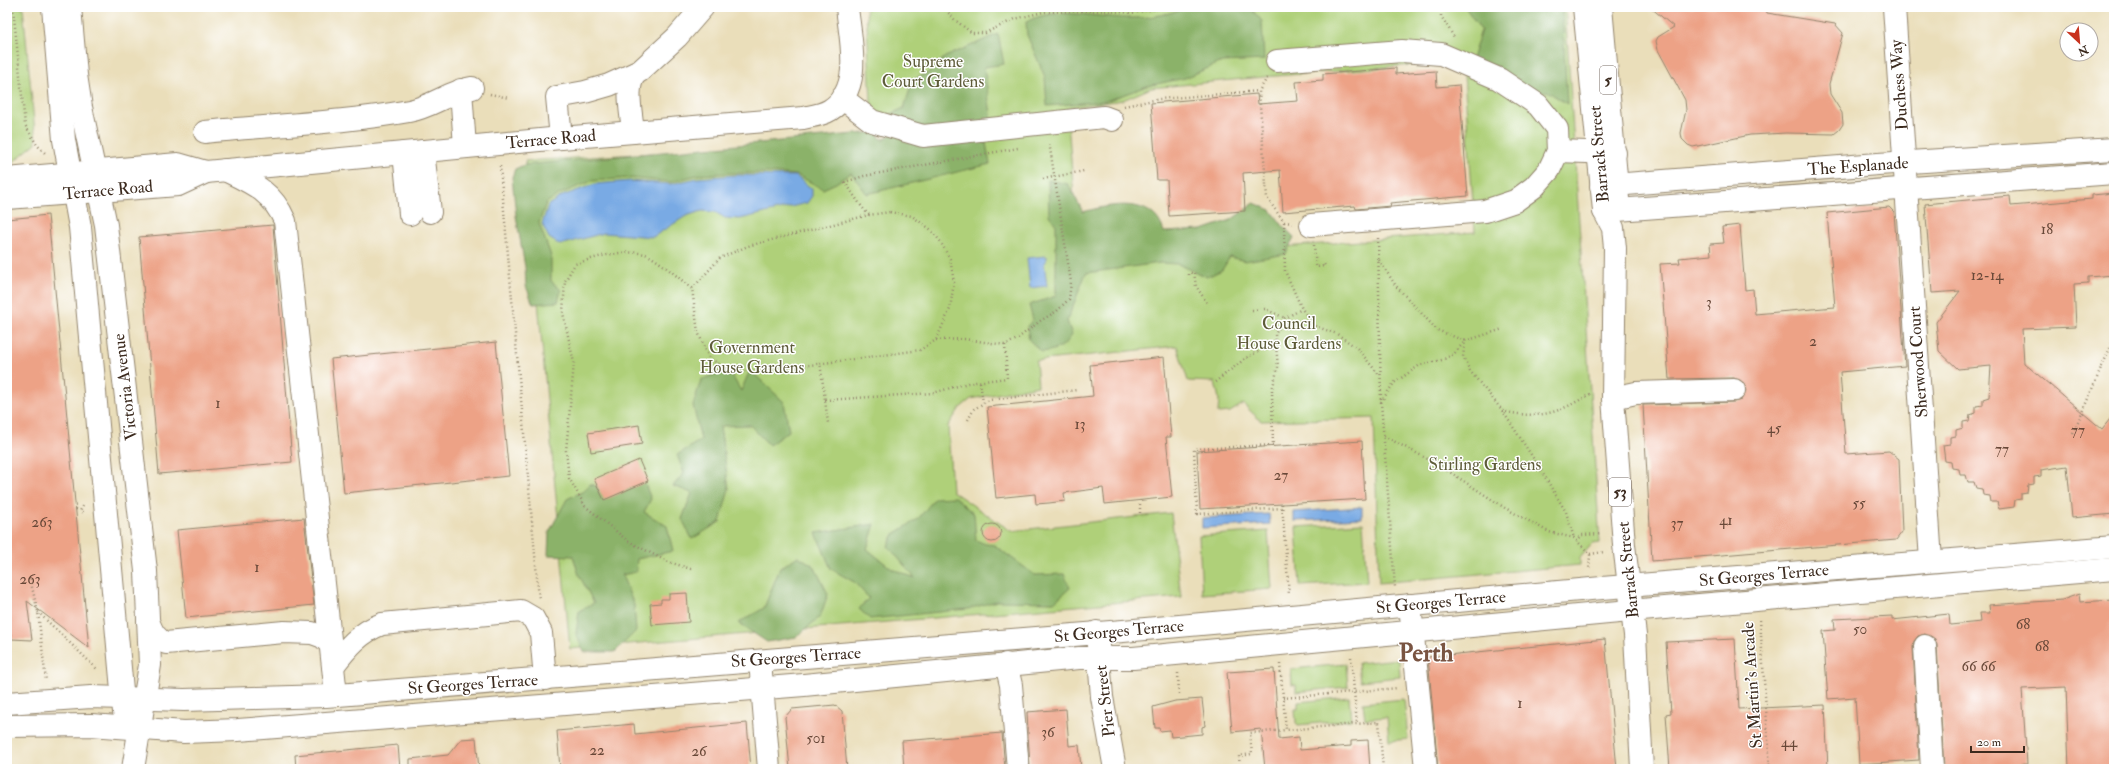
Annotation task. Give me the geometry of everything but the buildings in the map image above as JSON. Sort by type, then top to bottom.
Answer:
[{"type":"main road","name":"Victoria Avenue","points":[[53,7],[60,104],[80,227],[123,698],[132,728],[133,769]]},
{"type":"main road","name":"Victoria Avenue","points":[[70,7],[76,75],[106,226],[146,572],[150,665],[144,699],[132,728]]},
{"type":"main road","points":[[561,138],[557,97],[586,92],[609,85],[638,72],[677,37],[703,7]]},
{"type":"main road","name":"Terrace Road","points":[[7,179],[72,183],[97,181],[178,164],[215,171],[561,138],[803,118],[830,110],[842,98],[852,76],[852,52],[847,7]]},
{"type":"main road","name":"Barrack Street","points":[[1584,7],[1607,153]]},
{"type":"main road","name":"Barrack Street","points":[[1601,7],[1607,153],[1615,248],[1612,398],[1629,586],[1635,635],[1642,769]]},
{"type":"main road","name":"Duchess Way","points":[[1894,7],[1905,162]]},
{"type":"main road","points":[[1277,61],[1402,51],[1441,54],[1499,79],[1538,104],[1557,129],[1558,151],[1549,170],[1534,187],[1515,201],[1485,211],[1313,225]]},
{"type":"main road","points":[[638,72],[639,132]]},
{"type":"main road","points":[[206,132],[270,125],[332,122],[382,116],[426,106],[469,92],[471,147]]},
{"type":"main road","points":[[842,98],[872,121],[923,136],[1104,117],[1112,120]]},
{"type":"main road","name":"The Esplanade","points":[[1609,185],[1905,162],[2114,149]]},
{"type":"main road","points":[[1558,151],[1607,153]]},
{"type":"main road","points":[[414,152],[420,213]]},
{"type":"main road","name":"Sherwood Court","points":[[1905,162],[1931,561]]},
{"type":"main road","points":[[215,171],[257,185],[281,211],[285,221],[336,695]]},
{"type":"main road","name":"The Esplanade","points":[[1612,216],[2114,173]]},
{"type":"main road","name":"Terrace Road","points":[[7,198],[72,183]]},
{"type":"main road","points":[[1612,398],[1636,393],[1734,390]]},
{"type":"main road","name":"St Georges Terrace","points":[[7,703],[92,697],[184,700],[336,695],[545,679],[1629,586],[2114,547]]},
{"type":"main road","name":"St Georges Terrace","points":[[7,726],[91,725],[184,732],[238,730],[762,689],[1006,664],[1100,658],[1133,658],[1632,611],[2114,569]]},
{"type":"main road","points":[[1410,605],[1426,769]]},
{"type":"main road","points":[[333,666],[347,648],[364,632],[382,624],[521,611],[533,618],[541,633],[545,679]]},
{"type":"main road","points":[[148,621],[153,634],[159,640],[166,643],[284,632],[312,633],[323,636],[331,645]]},
{"type":"main road","name":"Pier Street","points":[[1098,632],[1102,697],[1123,769]]},
{"type":"main road","points":[[1925,646],[1932,769]]},
{"type":"main road","points":[[760,661],[769,769]]},
{"type":"main road","points":[[1006,664],[1011,684],[1018,769]]},
{"type":"path","points":[[13,7],[25,125],[37,145],[44,150],[46,155]]},
{"type":"path","points":[[943,7],[955,20],[972,33],[985,33],[1015,19],[1043,12],[1101,11],[1132,13],[1168,7]]},
{"type":"path","points":[[1277,61],[1259,91],[1267,198],[1284,222],[1285,271],[1302,309],[1314,326],[1337,334],[1357,348],[1380,376]]},
{"type":"path","points":[[1160,99],[1259,91]]},
{"type":"path","points":[[691,569],[666,561],[628,542],[585,506],[569,478],[566,451],[574,363],[563,314],[565,281],[575,264],[606,255],[646,254],[677,275],[692,289],[698,332],[709,358],[724,367],[750,371],[920,350],[936,340],[964,339],[1004,345],[1017,339],[1040,321],[1057,311],[1069,299],[1071,282],[1049,142],[1042,143]]},
{"type":"path","points":[[869,215],[857,203],[854,194],[845,182],[864,176],[1018,147]]},
{"type":"path","points":[[500,166],[539,601]]},
{"type":"path","points":[[1043,179],[1084,171]]},
{"type":"path","points":[[692,289],[720,258],[748,246],[869,215],[890,212],[912,216],[930,229],[944,247],[950,259],[954,282],[950,309],[936,340]]},
{"type":"path","points":[[1378,219],[1381,402],[1394,587]]},
{"type":"path","points":[[1284,222],[1313,225],[1316,267],[1325,266],[1324,264]]},
{"type":"path","points":[[1379,260],[1396,286],[1436,330],[1465,342]]},
{"type":"path","points":[[1189,274],[1194,272],[1196,286],[1207,302]]},
{"type":"path","points":[[1252,310],[1266,309],[1285,318]]},
{"type":"path","points":[[1282,508],[1197,514],[1194,450],[1273,446],[1272,390],[1278,367],[1275,348],[1275,334],[1285,318],[1302,309]]},
{"type":"path","points":[[1381,402],[1394,383],[1413,369],[1420,365],[1442,360],[1454,354],[1465,342],[1503,329]]},
{"type":"path","points":[[2073,433],[2114,338]]},
{"type":"path","points":[[1465,342],[1463,356],[1470,371],[1502,410],[1566,512],[1574,538],[1590,554],[1589,571]]},
{"type":"path","points":[[825,400],[933,393],[980,382],[1007,378],[1004,345]]},
{"type":"path","points":[[1215,382],[1246,358],[1261,350],[1275,348]]},
{"type":"path","points":[[820,362],[828,423]]},
{"type":"path","points":[[980,382],[983,402]]},
{"type":"path","points":[[968,420],[974,409],[983,402],[1077,390]]},
{"type":"path","points":[[1502,410],[1522,416],[1547,415],[1559,411],[1592,393]]},
{"type":"path","points":[[1384,436],[1439,465],[1505,508],[1549,532],[1574,538]]},
{"type":"path","points":[[1140,500],[1140,513]]},
{"type":"path","points":[[1282,504],[1289,595]]},
{"type":"path","points":[[80,510],[83,506]]},
{"type":"path","points":[[76,509],[84,513]]},
{"type":"path","points":[[1577,541],[1582,535],[1602,534]]},
{"type":"path","points":[[1590,554],[1604,552]]},
{"type":"path","points":[[30,579],[38,612],[46,681]]},
{"type":"path","name":"St Martin's Arcade","points":[[1758,600],[1770,769]]},
{"type":"path","points":[[38,612],[98,670]]},
{"type":"path","points":[[1351,657],[1357,724]]},
{"type":"path","points":[[1280,664],[1286,730]]},
{"type":"path","points":[[1178,672],[1179,694]]},
{"type":"path","points":[[1283,698],[1418,686]]},
{"type":"path","points":[[1240,769],[1239,756],[1252,754],[1250,733],[1379,722],[1383,769]]},
{"type":"path","points":[[1123,769],[1155,769]]},
{"type":"green space","points":[[7,7],[23,7],[36,143],[7,167]]},
{"type":"green space","points":[[866,7],[1565,7],[1600,543],[1592,544],[1580,558],[1580,565],[1379,583],[1374,418],[1261,421],[1243,404],[1230,412],[1218,413],[1219,399],[1215,382],[1188,381],[1177,346],[1036,361],[1038,386],[971,399],[960,408],[948,426],[952,491],[1011,531],[1171,513],[1181,597],[570,649],[525,161],[922,136],[872,121]],"holes":[[[1463,61],[1475,232],[1079,263],[1067,108],[1123,100],[1151,88],[1263,77]]]},
{"type":"green space","points":[[1190,7],[1245,7],[1253,11],[1262,21],[1264,60],[1222,62],[1185,78],[1147,86],[1106,101],[1047,106],[1045,77],[1027,35],[1026,22],[1051,14],[1078,14],[1119,18],[1147,17]]},
{"type":"green space","points":[[1465,7],[1562,7],[1567,104],[1547,91],[1532,94],[1472,59],[1481,30]]},
{"type":"green space","name":"Supreme Court Gardens","points":[[998,34],[1004,64],[984,67],[992,121],[983,128],[990,164],[867,194],[851,173],[836,183],[823,189],[797,175],[770,173],[697,175],[671,182],[629,178],[592,181],[560,194],[546,203],[539,223],[551,256],[551,281],[561,290],[558,302],[533,304],[526,286],[525,267],[516,216],[512,177],[515,169],[524,165],[876,132],[883,141],[894,131],[891,114],[904,108],[910,89],[908,82],[928,73],[945,57]]},
{"type":"green space","points":[[1048,180],[1068,184],[1083,212],[1118,205],[1141,208],[1151,213],[1159,220],[1164,232],[1202,230],[1231,220],[1254,203],[1271,210],[1283,226],[1294,237],[1286,254],[1245,261],[1230,257],[1222,270],[1207,277],[1178,264],[1160,263],[1086,273],[1067,321],[1072,335],[1063,346],[1042,352],[1029,340],[1027,326],[1033,320],[1029,305],[1056,296],[1056,225],[1049,215]]},
{"type":"green space","points":[[728,369],[741,391],[750,370],[784,402],[789,431],[769,445],[750,425],[720,426],[729,489],[720,522],[692,539],[682,519],[692,493],[673,486],[684,473],[677,455],[701,440],[693,405],[701,380]]},
{"type":"green space","points":[[642,482],[645,484],[651,499],[644,512],[667,526],[673,551],[637,559],[636,572],[622,575],[634,605],[636,631],[615,652],[584,652],[576,634],[579,611],[594,603],[579,575],[573,556],[548,555],[549,532],[567,499],[584,491],[590,484],[620,493]]},
{"type":"green space","points":[[955,497],[974,514],[976,540],[985,544],[994,545],[1035,575],[1064,574],[1070,588],[1054,602],[997,601],[968,609],[870,619],[859,609],[869,598],[854,582],[831,569],[816,533],[875,524],[867,549],[892,569],[915,578],[888,546],[894,534],[918,519],[935,498]]},
{"type":"green space","points":[[1363,523],[1367,582],[1300,586],[1296,527]]},
{"type":"green space","points":[[1268,531],[1272,589],[1202,594],[1199,536]]},
{"type":"green space","points":[[798,556],[814,566],[828,594],[820,617],[796,637],[767,642],[738,623],[764,608],[780,568]]},
{"type":"green space","points":[[1399,659],[1400,677],[1360,681],[1358,663]]},
{"type":"green space","points":[[1346,664],[1348,687],[1296,692],[1296,685],[1292,685],[1291,669]]},
{"type":"green space","points":[[1349,697],[1351,720],[1298,725],[1296,723],[1295,709],[1298,709],[1298,702]]},
{"type":"green space","points":[[1404,699],[1408,739],[1389,741],[1387,717],[1365,719],[1363,703]]},
{"type":"water","points":[[736,175],[796,176],[812,189],[812,196],[807,203],[740,219],[725,218],[715,212],[702,211],[686,216],[653,237],[604,233],[560,245],[549,238],[542,224],[548,205],[562,196],[595,184],[630,181],[671,184],[697,178]]},
{"type":"water","points":[[1046,256],[1046,262],[1044,262],[1047,286],[1030,288],[1027,258]]},
{"type":"water","points":[[1362,507],[1362,518],[1294,521],[1294,512]]},
{"type":"water","points":[[1269,514],[1270,524],[1202,528],[1202,518]]},
{"type":"district","name":"Perth","points":[[1426,653]]},
{"type":"park label","name":"Council House Gardens","points":[[1289,333]]},
{"type":"park label","name":"Government House Gardens","points":[[752,357]]},
{"type":"park label","name":"Stirling Gardens","points":[[1485,464]]}]
